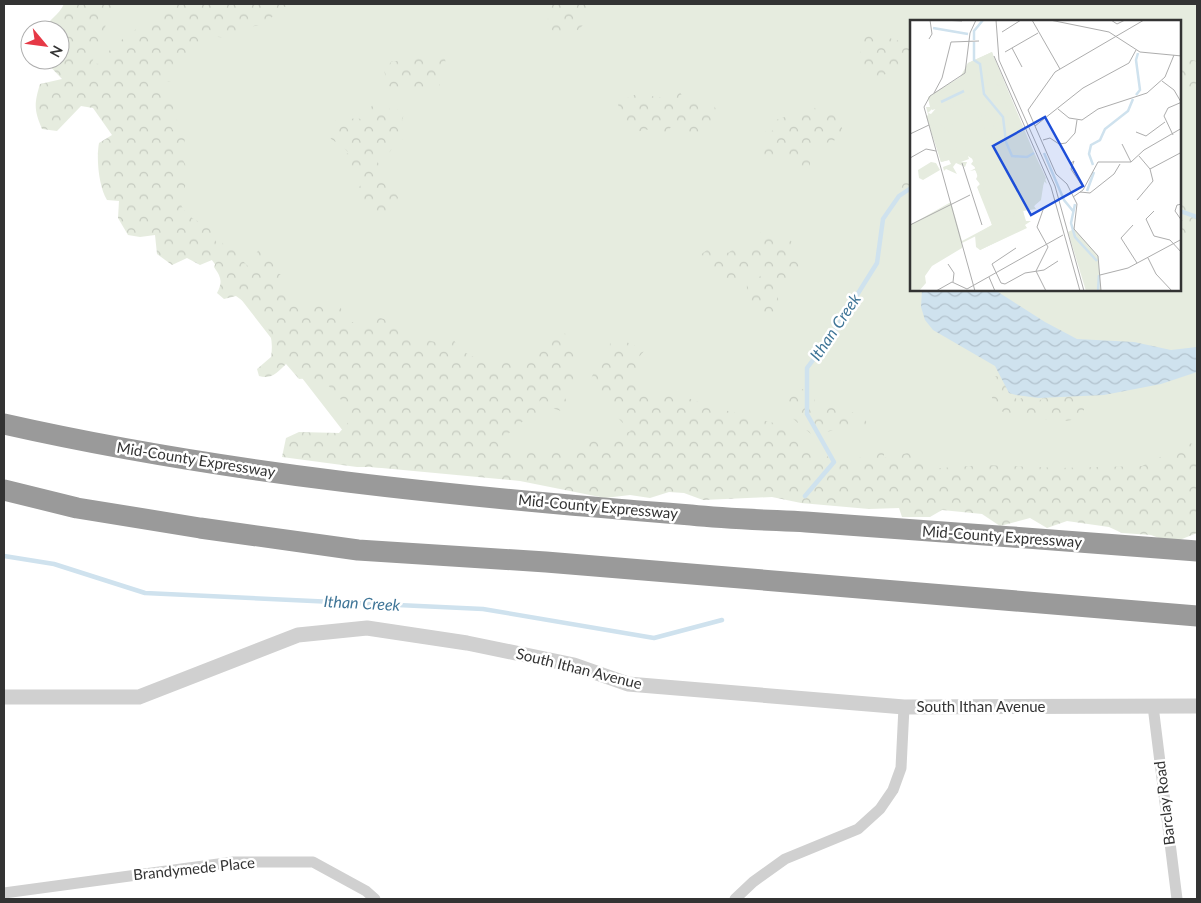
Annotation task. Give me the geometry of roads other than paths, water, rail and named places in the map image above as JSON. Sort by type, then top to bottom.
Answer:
[{"type":"highway","name":"Mid-County Expressway","points":[[4,424],[62,437],[208,463],[399,489],[693,516],[1197,551]]},
{"type":"highway","points":[[4,490],[77,508],[200,528],[358,550],[556,563],[1197,616]]},
{"type":"street","name":"South Ithan Avenue","points":[[4,697],[139,697],[298,635],[368,628],[467,643],[574,665],[628,684],[904,707],[1197,706]]},
{"type":"street","name":"Barclay Road","points":[[1153,706],[1177,899]]},
{"type":"street","points":[[735,899],[785,858],[858,829],[880,809],[894,790],[901,768],[904,707]]},
{"type":"street","name":"Brandymede Place","points":[[4,893],[233,862],[314,862],[366,891],[375,899]]},
{"type":"water","points":[[922,291],[997,291],[1045,322],[1077,339],[1134,342],[1171,350],[1197,347],[1197,372],[1161,384],[1104,395],[1039,398],[1016,395],[1009,393],[995,366],[933,330],[925,320],[921,307]]},
{"type":"waterway","name":"Ithan Creek","points":[[805,496],[834,462],[807,414],[807,368],[832,335],[877,263],[883,219],[899,196],[910,189]]},
{"type":"waterway","name":"Ithan Creek","points":[[1181,211],[1197,217]]},
{"type":"waterway","name":"Ithan Creek","points":[[4,556],[54,564],[145,593],[483,609],[654,638],[722,620]]}]
